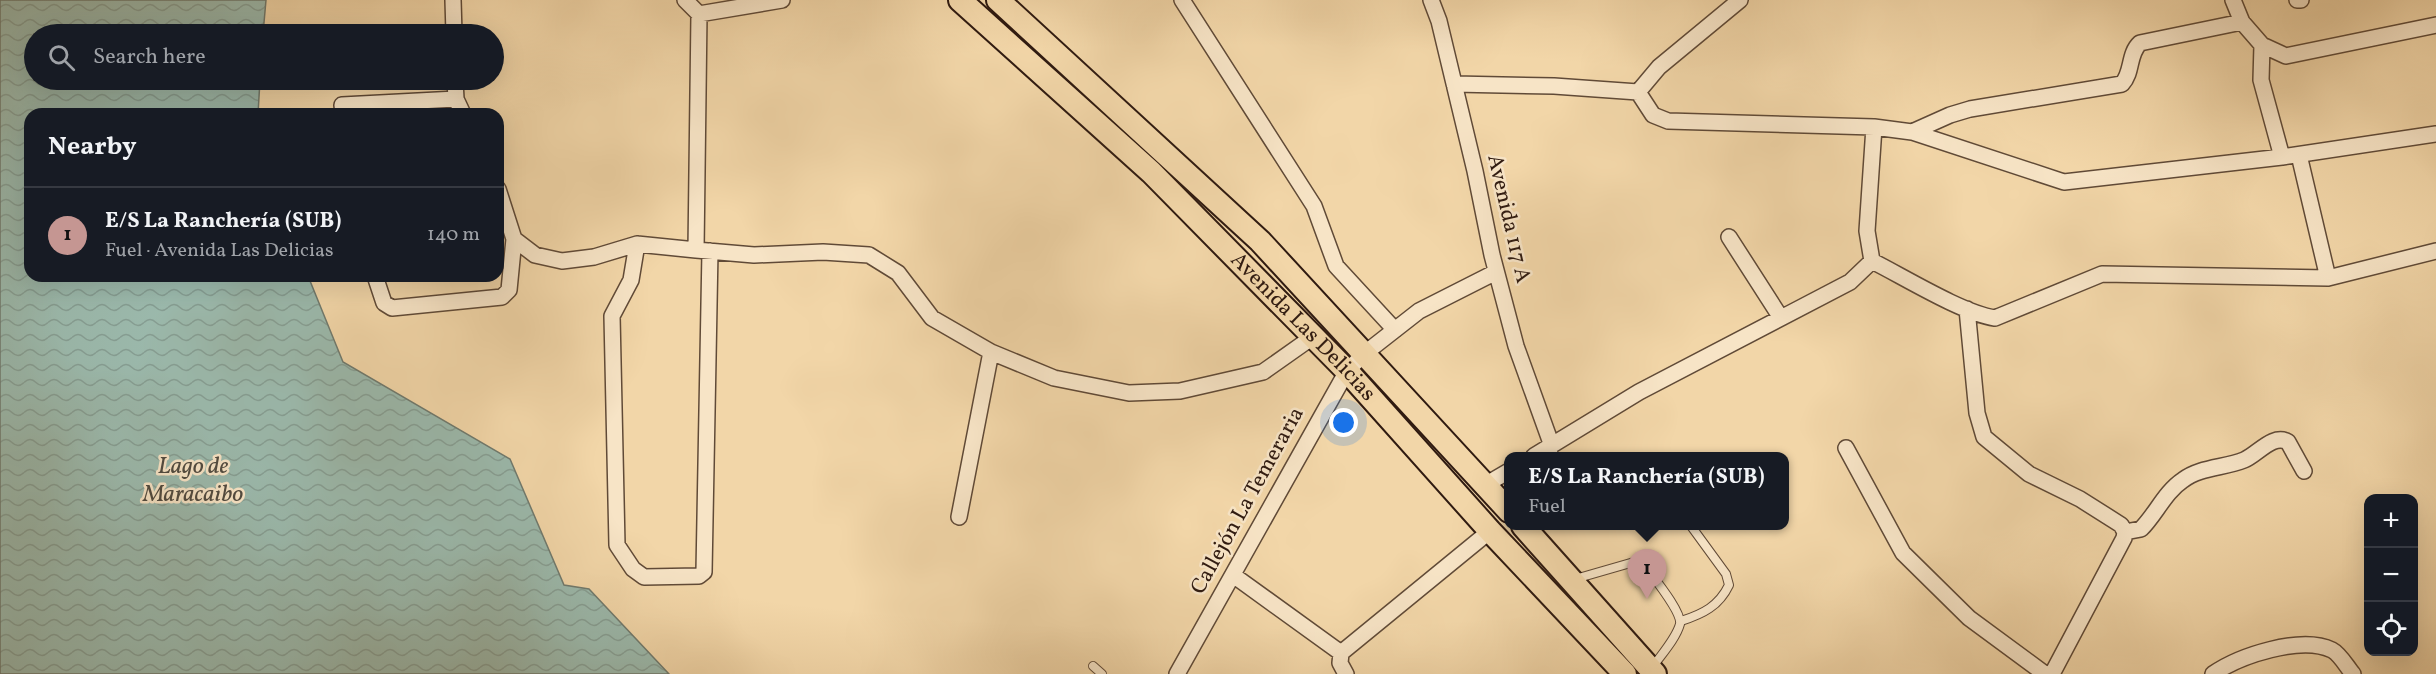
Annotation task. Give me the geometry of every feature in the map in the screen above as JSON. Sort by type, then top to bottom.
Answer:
[{"type":"main road","name":"Avenida Las Delicias","points":[[960,0],[1151,172],[1314,336],[1490,531],[1625,674]]},
{"type":"main road","name":"Avenida Las Delicias","points":[[998,0],[1260,241],[1504,506]]},
{"type":"main road","points":[[1527,530],[1653,672]]},
{"type":"street","points":[[453,0],[454,24]]},
{"type":"street","points":[[638,244],[631,280],[612,316],[617,544],[633,569],[644,577],[699,576],[704,572],[703,250],[699,14],[685,0]]},
{"type":"street","points":[[699,14],[782,0]]},
{"type":"street","points":[[1182,0],[1314,206],[1336,266],[1395,330]]},
{"type":"street","name":"Avenida 117 A","points":[[1431,0],[1439,21],[1496,272],[1516,346],[1552,446]]},
{"type":"street","points":[[1638,92],[1659,67],[1740,0]]},
{"type":"street","points":[[2234,0],[2242,22],[2262,45],[2286,56],[2436,25]]},
{"type":"street","points":[[1912,132],[1970,109],[2122,84],[2128,78],[2133,49],[2140,43],[2242,22]]},
{"type":"street","points":[[2262,45],[2261,80],[2282,157]]},
{"type":"street","points":[[1454,84],[1554,86],[1638,92]]},
{"type":"street","points":[[456,90],[456,99],[460,108]]},
{"type":"street","points":[[1638,92],[1653,115],[1668,121],[1874,128],[1912,132],[2064,182],[2282,157],[2436,134]]},
{"type":"street","points":[[342,108],[342,105],[456,99]]},
{"type":"street","points":[[1872,261],[1867,231],[1874,128]]},
{"type":"street","points":[[2299,154],[2328,278]]},
{"type":"street","points":[[377,282],[384,303],[392,308],[502,297],[509,290],[513,239],[504,209]]},
{"type":"street","points":[[1730,237],[1781,318]]},
{"type":"street","points":[[513,239],[535,255],[562,261],[594,256],[638,244],[754,255],[823,252],[869,255],[898,273],[932,318],[991,352],[1054,378],[1129,393],[1180,391],[1263,372],[1314,336]]},
{"type":"street","points":[[1872,261],[1967,309],[1995,318],[2102,274],[2328,278],[2436,251]]},
{"type":"street","points":[[1541,452],[1639,392],[1850,282],[1872,261]]},
{"type":"street","name":"Callejón La Temeraria","points":[[1177,674],[1347,371],[1364,354],[1419,311],[1496,272]]},
{"type":"street","points":[[1967,309],[1977,413],[1984,437],[2029,474],[2080,499],[2121,525],[2125,532],[2124,538],[2052,674]]},
{"type":"street","points":[[960,517],[991,352]]},
{"type":"street","points":[[2125,532],[2140,529],[2183,479],[2243,461],[2277,440],[2283,439],[2288,442],[2304,471]]},
{"type":"street","points":[[1846,448],[1903,553],[1969,618],[2045,674]]},
{"type":"street","points":[[1485,485],[1504,474]]},
{"type":"street","points":[[1346,674],[1340,663],[1341,653],[1490,531]]},
{"type":"street","points":[[1233,575],[1341,653]]},
{"type":"street","points":[[2213,674],[2253,654],[2278,648],[2308,645],[2333,650],[2353,674]]},
{"type":"lane","points":[[1681,621],[1701,615],[1712,608],[1724,596],[1729,585],[1726,574],[1695,530]]},
{"type":"lane","points":[[1572,580],[1634,562],[1646,567],[1681,621],[1653,672]]},
{"type":"lane","points":[[1093,666],[1102,674]]},
{"type":"water","name":"Lago de Maracaibo","points":[[0,0],[266,0],[264,24],[24,24],[24,90],[259,90],[258,108],[24,108],[24,282],[310,282],[343,362],[510,459],[564,585],[589,589],[669,674],[0,674]]},
{"type":"place","name":"E/S La Ranchería (SUB)","points":[[1647,599]]}]
